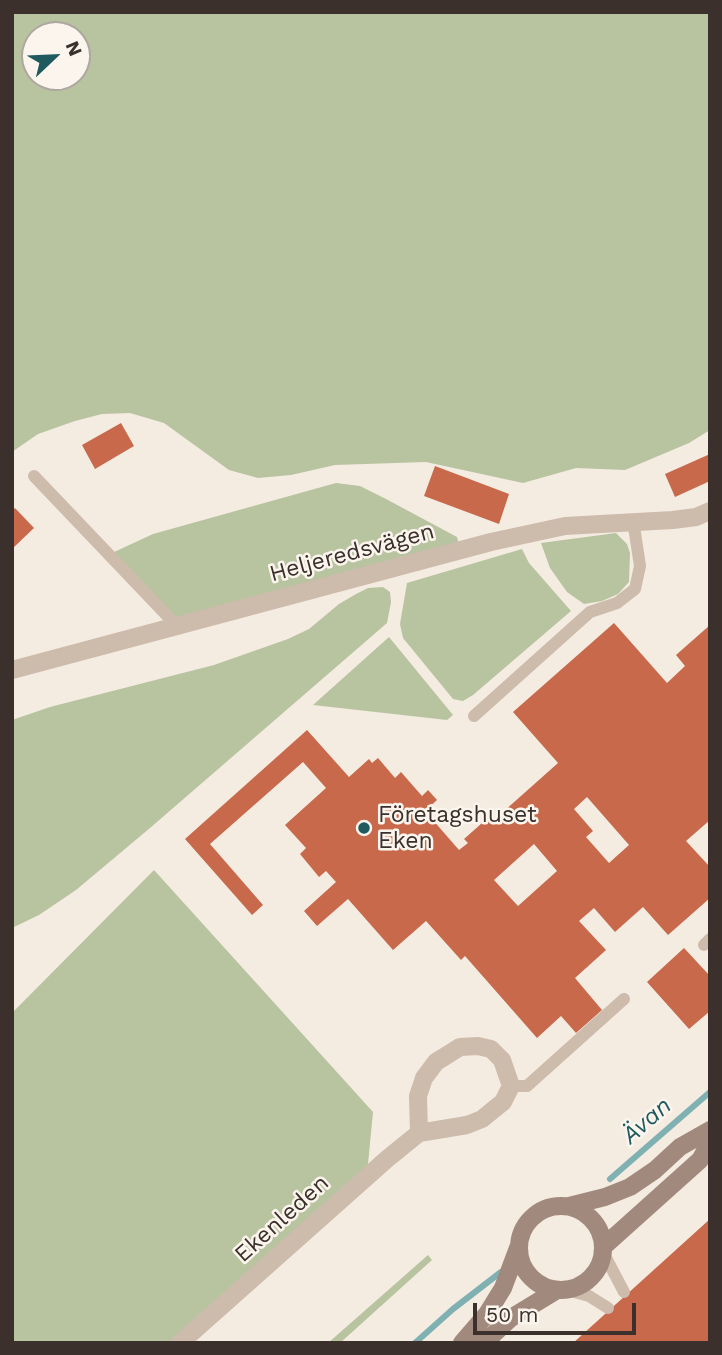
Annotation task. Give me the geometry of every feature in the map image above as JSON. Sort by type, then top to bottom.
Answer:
[{"type":"street","name":"Heljeredsvägen","points":[[12,670],[491,542],[565,526],[633,520],[673,520],[696,517],[710,511]]},
{"type":"street","points":[[460,1046],[491,1049],[502,1060],[511,1086],[503,1102],[482,1119],[450,1130],[419,1133],[418,1096],[424,1078],[444,1055],[460,1046]]},
{"type":"street","points":[[569,1206],[605,1197],[630,1186],[655,1170],[680,1147],[710,1130]]},
{"type":"street","name":"Ekenleden","points":[[180,1343],[387,1158],[419,1133]]},
{"type":"street","points":[[603,1250],[700,1160],[710,1142]]},
{"type":"street","points":[[462,1343],[487,1314],[503,1288],[525,1224],[544,1209],[557,1205],[581,1211],[597,1225],[603,1250],[594,1275],[585,1283],[562,1290],[511,1318],[484,1343]]},
{"type":"street","points":[[518,1248],[520,1261],[534,1281],[562,1290]]},
{"type":"lane","points":[[34,477],[177,626]]},
{"type":"lane","points":[[474,716],[590,612],[617,603],[635,589],[640,566],[633,520]]},
{"type":"lane","points":[[511,1086],[527,1086],[624,999]]},
{"type":"lane","points":[[603,1250],[624,1292]]},
{"type":"lane","points":[[562,1290],[589,1296],[608,1308]]},
{"type":"green space","points":[[12,12],[710,12],[710,430],[689,443],[625,470],[576,468],[523,483],[426,462],[335,465],[291,475],[258,478],[229,470],[164,423],[130,413],[102,414],[38,434],[12,452]]},
{"type":"green space","points":[[336,483],[360,486],[386,499],[457,537],[459,545],[173,620],[112,553],[153,534]]},
{"type":"green space","points":[[616,533],[627,544],[630,553],[629,582],[618,594],[602,601],[584,604],[567,592],[550,568],[541,543]]},
{"type":"green space","points":[[522,549],[529,563],[571,611],[473,695],[463,701],[453,699],[403,638],[400,624],[407,583]]},
{"type":"green space","points":[[383,587],[390,592],[387,623],[76,890],[39,915],[12,928],[12,720],[50,707],[214,665],[288,639],[309,629],[339,604],[356,594],[368,588]]},
{"type":"green space","points":[[389,637],[453,715],[447,720],[313,705]]},
{"type":"green space","points":[[154,870],[373,1112],[367,1174],[173,1343],[12,1343],[12,1013]]},
{"type":"green space","points":[[428,1255],[432,1260],[340,1343],[328,1343]]},
{"type":"building","points":[[121,423],[134,446],[95,469],[82,445]]},
{"type":"building","points":[[710,454],[710,481],[675,497],[665,474]]},
{"type":"building","points":[[435,466],[509,494],[499,524],[424,496]]},
{"type":"building","points":[[15,508],[34,528],[12,549],[12,512]]},
{"type":"building","name":"Företagshuset Eken","points":[[614,623],[667,683],[685,666],[676,655],[710,625],[710,820],[686,841],[710,867],[710,898],[668,935],[643,907],[615,932],[594,908],[579,921],[606,950],[575,978],[602,1010],[576,1033],[561,1016],[537,1038],[465,956],[461,960],[426,921],[393,950],[348,899],[317,926],[304,911],[336,882],[326,871],[319,877],[300,854],[306,848],[285,825],[326,788],[303,762],[210,844],[263,905],[252,915],[185,839],[307,730],[349,777],[369,759],[372,763],[378,758],[395,778],[401,772],[422,796],[428,790],[437,800],[425,811],[459,850],[468,843],[464,839],[490,816],[494,820],[558,763],[513,712]],"holes":[[[587,797],[629,845],[609,863],[586,837],[593,831],[574,809]],[[534,844],[557,871],[518,906],[494,880]]]},
{"type":"building","points":[[684,948],[710,976],[710,1011],[689,1029],[647,982]]},
{"type":"building","points":[[710,1219],[710,1343],[573,1343]]},
{"type":"waterway","name":"Ävan","points":[[610,1179],[710,1092]]},
{"type":"waterway","name":"Ävan","points":[[415,1343],[501,1272]]},
{"type":"place","name":"Företagshuset Eken","points":[[364,828]]}]
